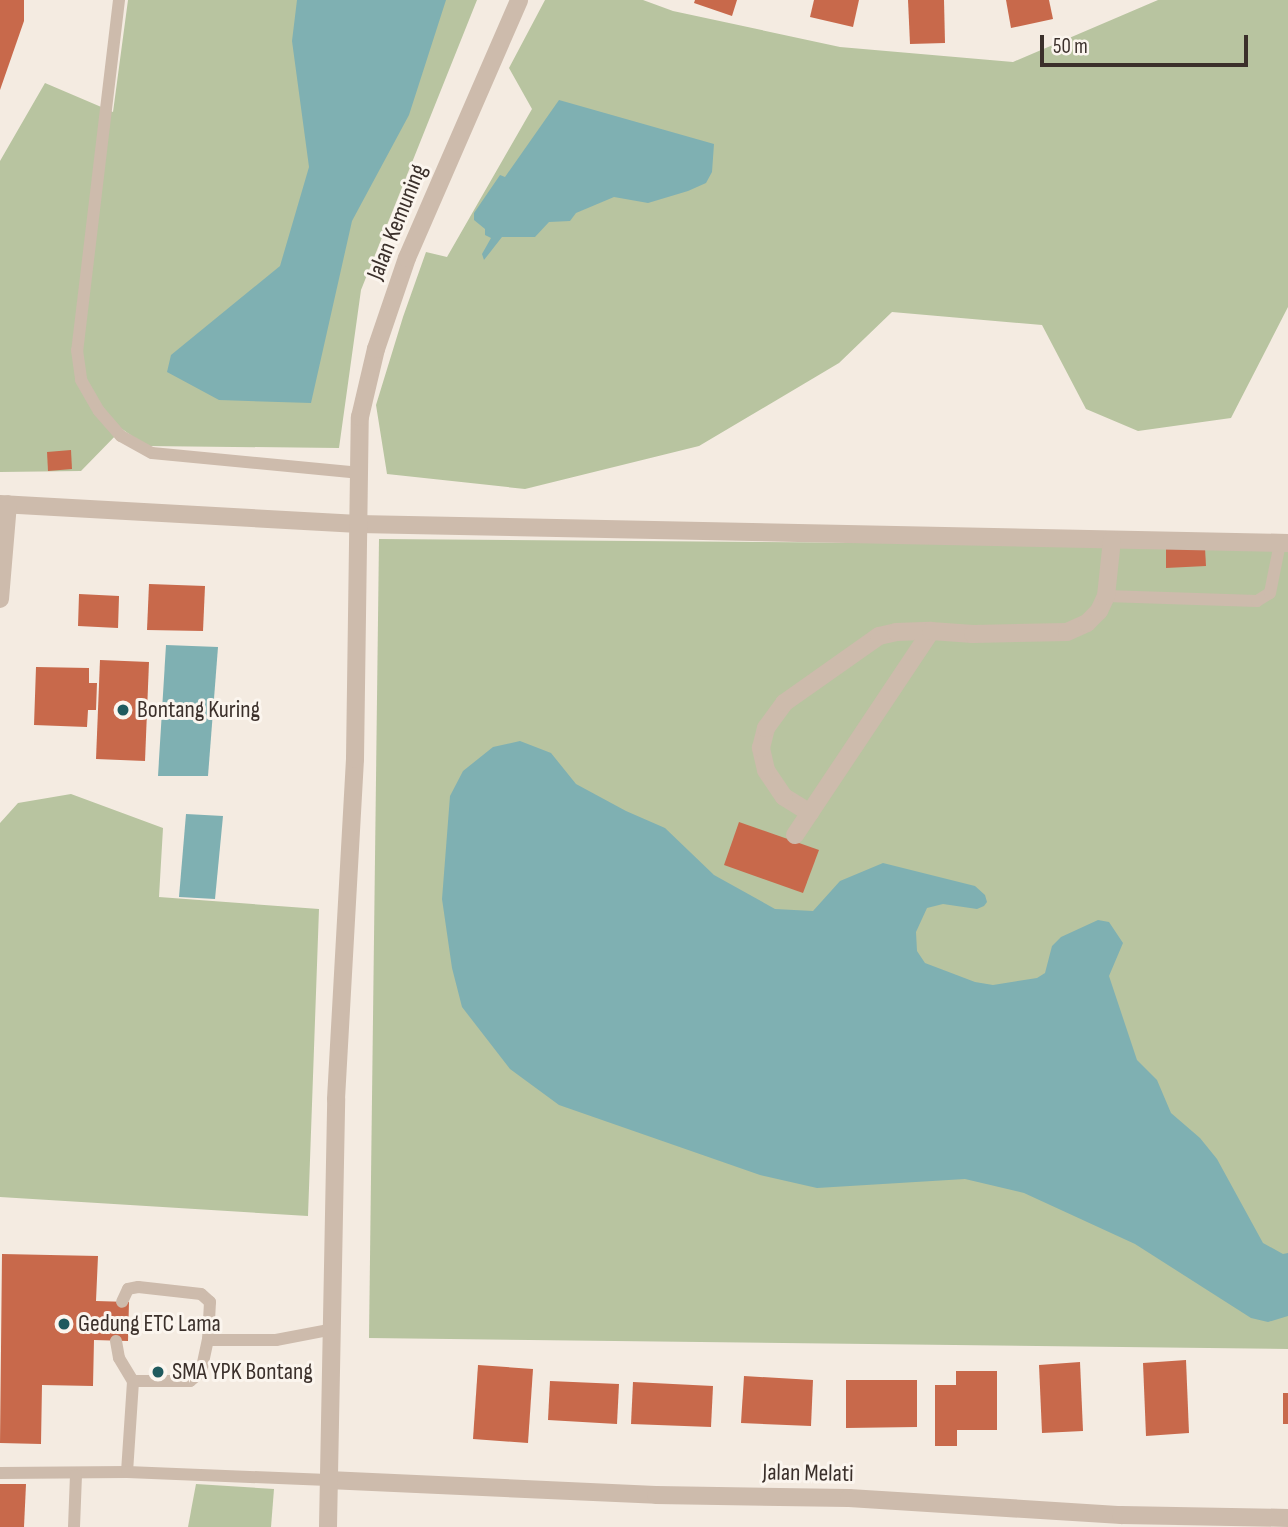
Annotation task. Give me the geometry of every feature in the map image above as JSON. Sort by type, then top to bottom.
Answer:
[{"type":"street","name":"Jalan Kemuning","points":[[328,1527],[336,1099],[355,759],[360,417],[380,336],[407,258],[519,0]]},
{"type":"street","points":[[0,598],[4,504],[358,524],[1284,543]]},
{"type":"street","points":[[810,813],[784,797],[766,770],[761,748],[766,728],[784,703],[879,636],[896,632],[931,631],[973,634],[1067,632],[1087,623],[1099,611],[1106,596],[1112,540]]},
{"type":"street","points":[[795,835],[931,631]]},
{"type":"street","name":"Jalan Melati","points":[[328,1480],[656,1495],[849,1498],[1121,1521],[1288,1518]]},
{"type":"lane","points":[[119,0],[77,350],[81,380],[99,411],[121,436],[152,453],[358,473]]},
{"type":"lane","points":[[1106,596],[1257,601],[1270,593],[1284,543]]},
{"type":"lane","points":[[122,1302],[128,1289],[138,1287],[201,1294],[210,1302],[208,1339],[201,1372],[190,1381],[133,1381]]},
{"type":"lane","points":[[208,1339],[276,1340],[333,1329]]},
{"type":"lane","points":[[116,1341],[119,1358],[133,1381],[127,1472]]},
{"type":"lane","points":[[0,1473],[76,1475],[127,1472],[328,1480]]},
{"type":"lane","points":[[74,1527],[76,1475]]},
{"type":"green space","points":[[128,0],[477,0],[361,290],[339,448],[146,446],[122,429],[81,471],[0,472],[0,161],[45,83],[113,112]]},
{"type":"green space","points":[[545,0],[643,0],[673,11],[840,47],[1013,62],[1158,0],[1288,0],[1288,307],[1231,418],[1138,431],[1086,409],[1042,325],[892,312],[839,363],[699,446],[525,489],[387,474],[376,405],[403,317],[426,252],[447,257],[532,109],[509,68]]},
{"type":"green space","points":[[379,539],[1288,546],[1288,1349],[369,1338]]},
{"type":"green space","points":[[71,794],[163,828],[159,897],[319,909],[308,1216],[0,1197],[0,823],[18,803]]},
{"type":"green space","points":[[196,1484],[274,1489],[271,1527],[188,1527]]},
{"type":"water","points":[[297,0],[446,0],[409,115],[352,221],[311,403],[219,400],[167,372],[171,355],[280,266],[309,167],[292,41]]},
{"type":"water","points":[[559,100],[714,144],[712,172],[706,183],[688,191],[648,203],[614,197],[576,213],[570,221],[549,222],[535,237],[502,237],[484,260],[482,254],[491,238],[485,235],[485,229],[474,220],[474,213],[500,175],[505,177]]},
{"type":"water","points":[[166,645],[218,647],[208,776],[158,776]]},
{"type":"water","points":[[520,741],[551,753],[576,784],[665,828],[714,875],[775,909],[813,911],[840,881],[883,863],[975,886],[985,895],[987,902],[984,906],[977,909],[943,904],[927,908],[916,932],[917,951],[925,963],[975,982],[993,985],[1037,978],[1045,973],[1052,946],[1061,937],[1098,920],[1109,922],[1123,943],[1109,976],[1137,1060],[1157,1080],[1171,1113],[1200,1138],[1217,1159],[1263,1243],[1283,1254],[1288,1253],[1288,1316],[1268,1322],[1251,1318],[1135,1244],[1024,1193],[965,1179],[817,1188],[760,1175],[559,1105],[510,1069],[462,1007],[452,968],[442,899],[450,796],[463,771],[493,747]]},
{"type":"water","points":[[186,814],[223,816],[215,899],[179,897]]},
{"type":"building","points":[[0,0],[24,0],[24,21],[0,90]]},
{"type":"building","points":[[695,0],[737,0],[732,16],[694,3]]},
{"type":"building","points":[[814,0],[859,0],[853,27],[810,17]]},
{"type":"building","points":[[908,0],[944,0],[945,43],[910,44]]},
{"type":"building","points":[[1006,0],[1049,0],[1053,19],[1011,28]]},
{"type":"building","points":[[71,450],[72,469],[48,471],[47,452]]},
{"type":"building","points":[[1205,548],[1206,566],[1166,568],[1166,549]]},
{"type":"building","points":[[149,584],[205,586],[203,631],[147,630]]},
{"type":"building","points":[[79,594],[119,596],[118,628],[78,626]]},
{"type":"building","name":"Bontang Kuring","points":[[100,660],[149,662],[145,761],[96,759]]},
{"type":"building","points":[[36,667],[89,668],[89,683],[97,683],[96,710],[88,710],[87,727],[34,725]]},
{"type":"building","points":[[739,822],[819,850],[803,893],[724,865]]},
{"type":"building","name":"Gedung ETC Lama","points":[[2,1254],[98,1256],[96,1301],[129,1302],[128,1341],[94,1340],[93,1386],[42,1385],[41,1444],[0,1443]]},
{"type":"building","points":[[1186,1360],[1189,1433],[1146,1436],[1143,1363]]},
{"type":"building","points":[[1080,1362],[1083,1431],[1042,1433],[1039,1365]]},
{"type":"building","points":[[478,1365],[533,1369],[528,1443],[473,1439]]},
{"type":"building","points":[[956,1371],[997,1371],[997,1430],[957,1430],[957,1446],[935,1446],[935,1385],[956,1385]]},
{"type":"building","points":[[744,1376],[813,1380],[811,1426],[741,1423]]},
{"type":"building","points":[[846,1380],[917,1380],[917,1427],[846,1428]]},
{"type":"building","points":[[550,1381],[619,1384],[617,1424],[548,1420]]},
{"type":"building","points":[[633,1382],[713,1386],[711,1427],[631,1424]]},
{"type":"building","points":[[1283,1393],[1288,1393],[1288,1424],[1283,1424]]},
{"type":"building","points":[[0,1484],[26,1484],[24,1527],[0,1527]]},
{"type":"place","name":"Bontang Kuring","points":[[123,710]]},
{"type":"place","name":"Gedung ETC Lama","points":[[64,1324]]},
{"type":"place","name":"SMA YPK Bontang","points":[[158,1372]]}]
